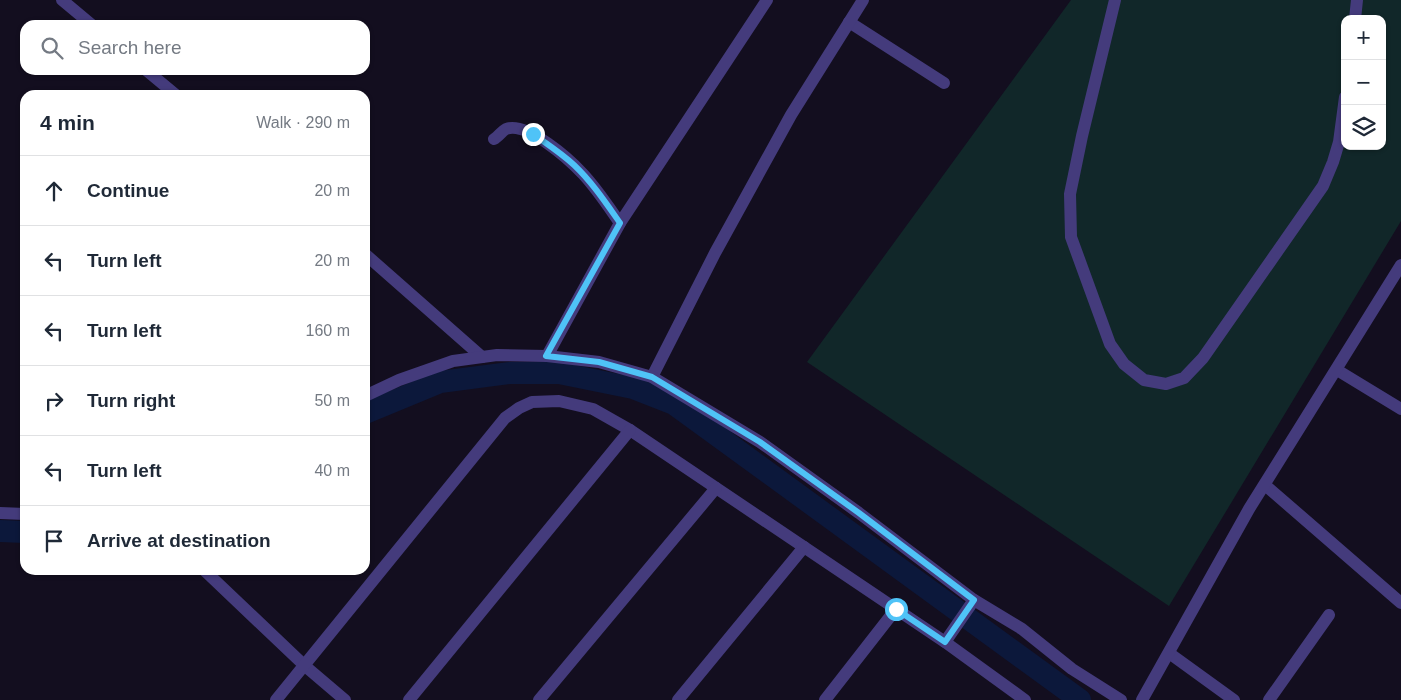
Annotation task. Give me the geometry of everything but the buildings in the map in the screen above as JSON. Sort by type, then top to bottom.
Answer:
[{"type":"street","points":[[62,0],[86,20]]},
{"type":"street","points":[[546,356],[620,223],[767,0]]},
{"type":"street","points":[[652,377],[715,253],[791,115],[863,0]]},
{"type":"street","points":[[1115,0],[1070,194],[1071,236],[1110,344],[1124,364],[1144,380],[1166,384],[1184,378],[1202,358],[1323,186],[1339,142],[1344,105]]},
{"type":"street","points":[[1355,15],[1357,0]]},
{"type":"street","points":[[849,22],[944,82]]},
{"type":"street","points":[[152,75],[170,90]]},
{"type":"street","points":[[494,140],[506,129],[518,129],[533,134],[567,158],[583,174],[620,223]]},
{"type":"street","points":[[370,258],[482,357]]},
{"type":"street","points":[[1142,700],[1264,485],[1401,266]]},
{"type":"street","points":[[370,394],[399,380],[453,361],[497,356],[546,356],[599,362],[652,377],[760,442],[859,513],[971,605],[1022,629],[1072,669],[1122,700]]},
{"type":"street","points":[[1337,370],[1401,408]]},
{"type":"street","points":[[276,700],[505,418],[532,402],[558,401],[593,409],[630,430],[896,609],[949,637],[1025,700]]},
{"type":"street","points":[[409,700],[630,430]]},
{"type":"street","points":[[1264,485],[1401,603]]},
{"type":"street","points":[[539,700],[716,488]]},
{"type":"street","points":[[0,513],[20,514]]},
{"type":"street","points":[[678,700],[804,547]]},
{"type":"street","points":[[209,575],[305,666],[345,700]]},
{"type":"street","points":[[949,637],[971,605]]},
{"type":"street","points":[[825,700],[896,609]]},
{"type":"street","points":[[1269,700],[1330,615]]},
{"type":"street","points":[[1168,653],[1234,700]]},
{"type":"green space","points":[[1071,0],[1401,0],[1401,221],[1169,606],[807,362]]},
{"type":"waterway","points":[[370,411],[440,382],[510,373],[559,373],[633,388],[674,404],[1080,700]]},
{"type":"waterway","points":[[0,531],[20,532]]},
{"type":"route","points":[[533,134],[567,158],[583,174],[620,223],[546,356],[599,362],[652,377],[760,442],[859,513],[974,600],[945,642],[896,609]]}]
